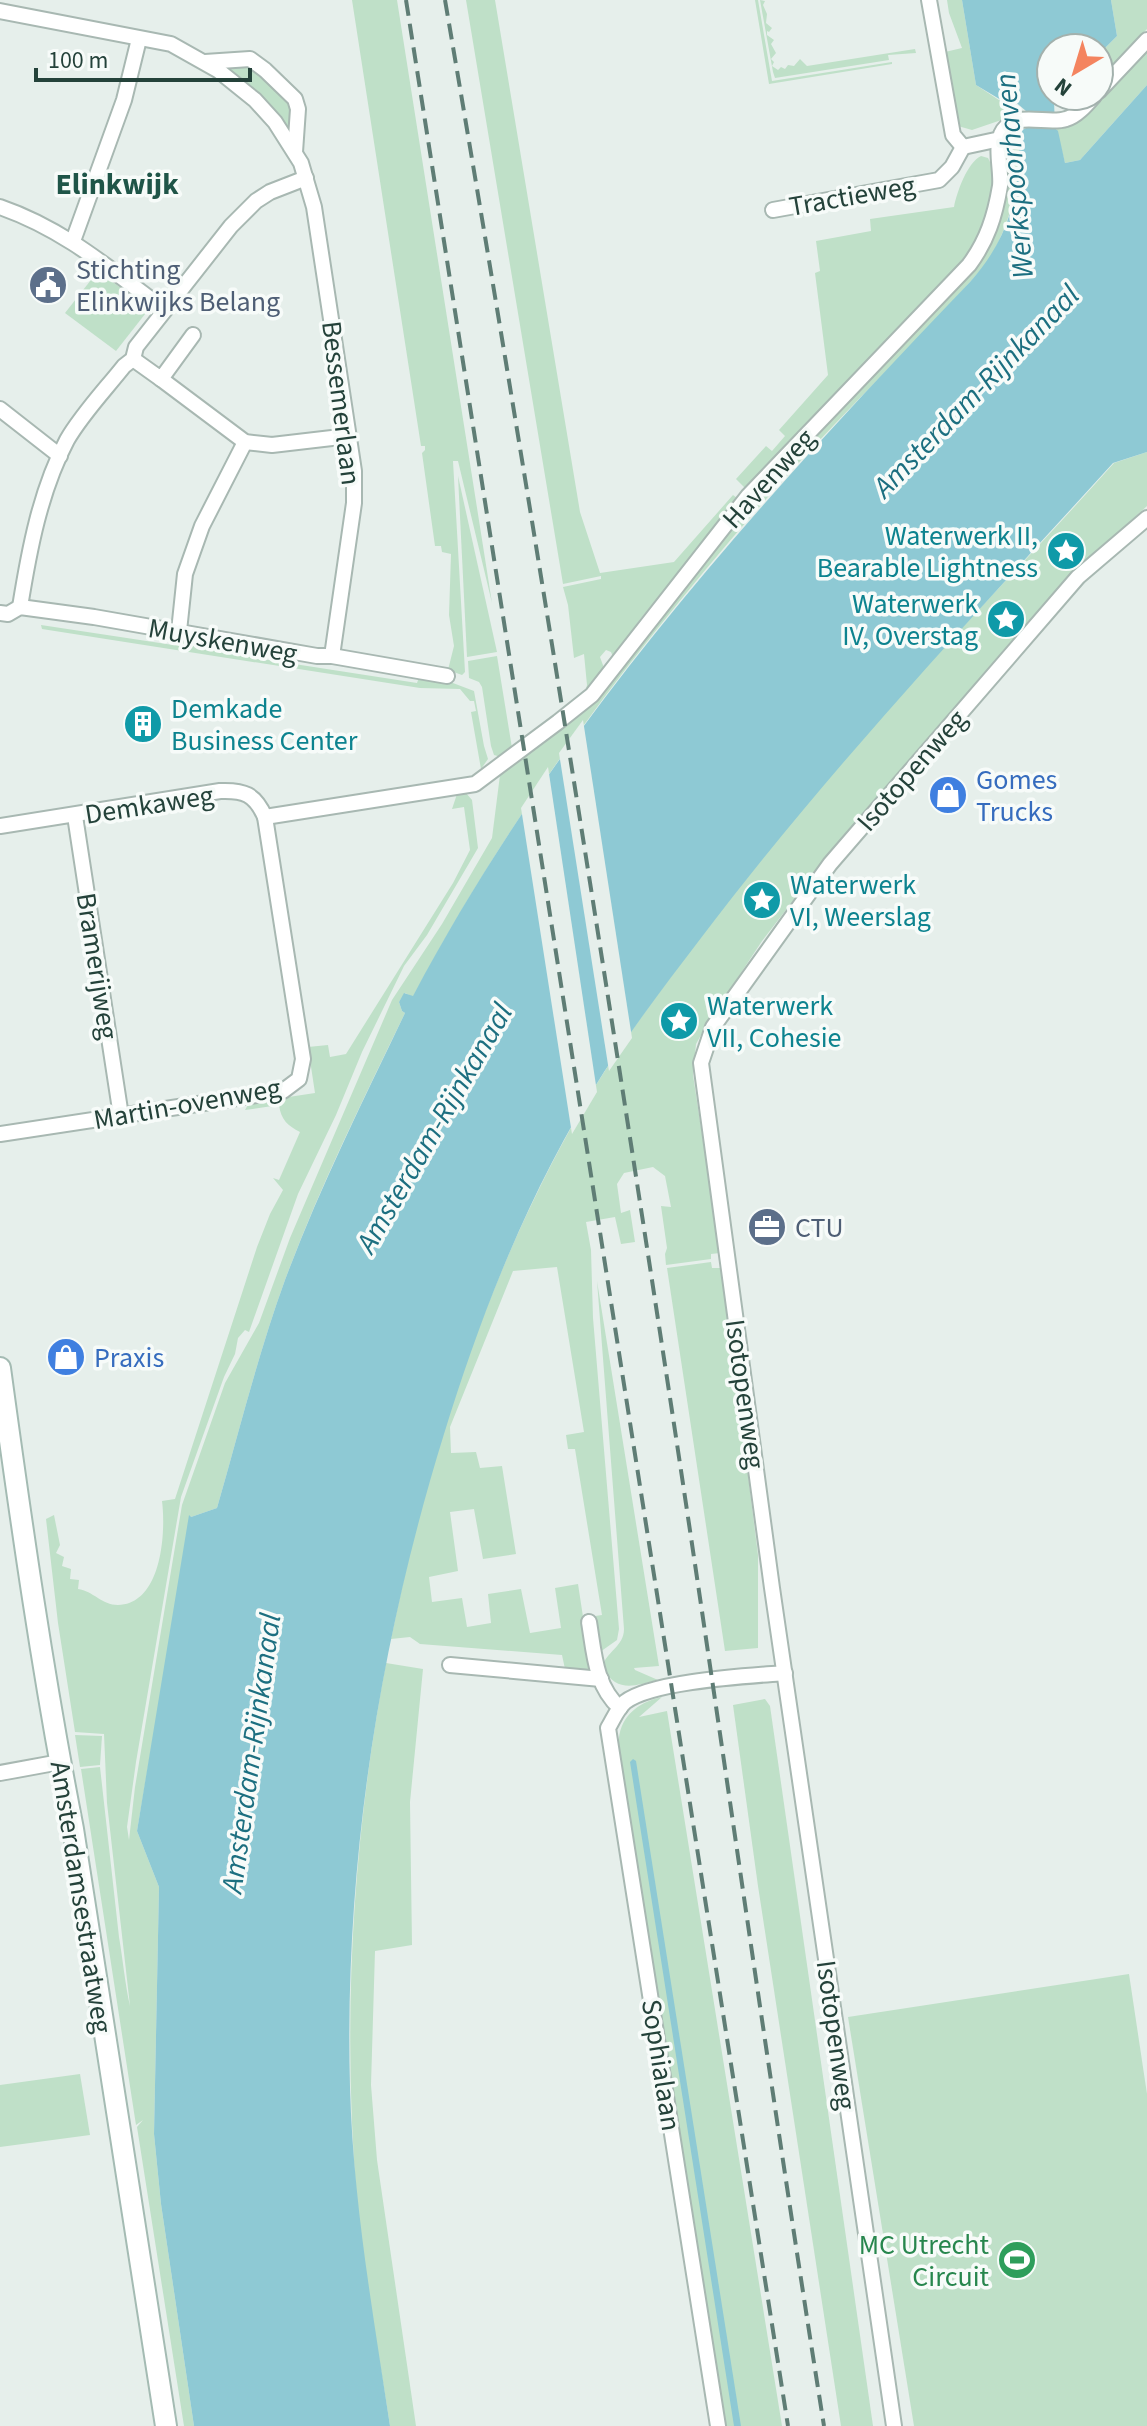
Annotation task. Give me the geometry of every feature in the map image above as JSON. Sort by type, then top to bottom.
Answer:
[{"type":"main road","name":"Amsterdamsestraatweg","points":[[0,1368],[166,2426]]},
{"type":"street","points":[[929,0],[953,135],[963,147],[1000,139],[1007,126],[1025,120],[1056,121],[1071,118],[1077,112]]},
{"type":"street","name":"Bessemerlaan","points":[[0,11],[139,39],[164,41],[204,62],[255,100],[275,122],[295,152],[314,207],[354,471],[354,503],[332,656]]},
{"type":"street","points":[[73,241],[124,100],[139,39]]},
{"type":"street","points":[[1115,74],[1147,40]]},
{"type":"street","name":"Bessemerlaan","points":[[204,62],[250,59],[289,92],[298,109],[295,152]]},
{"type":"street","name":"Havenweg","points":[[265,817],[475,784],[592,695],[748,496],[969,265],[980,250],[992,221],[1000,184],[1000,139]]},
{"type":"street","name":"Tractieweg","points":[[773,210],[939,180],[952,167],[963,147]]},
{"type":"street","points":[[20,607],[29,550],[60,456],[85,414],[133,359],[136,347],[231,226],[256,201],[270,192],[306,178]]},
{"type":"street","points":[[0,207],[32,219],[73,241],[165,310]]},
{"type":"street","points":[[161,379],[193,335]]},
{"type":"street","points":[[133,359],[245,442],[272,445],[349,436]]},
{"type":"street","points":[[0,409],[60,456]]},
{"type":"street","points":[[179,631],[185,574],[202,526],[245,442]]},
{"type":"street","name":"Isotopenweg","points":[[894,2426],[701,1063],[713,1027],[830,864],[1078,577],[1147,518]]},
{"type":"street","name":"Muyskenweg","points":[[0,613],[8,614],[20,607],[447,676]]},
{"type":"street","name":"Demkaweg","points":[[0,826],[239,790],[258,802],[265,817]]},
{"type":"street","name":"Bramerijweg","points":[[75,816],[121,1116]]},
{"type":"street","name":"Martin-ovenweg","points":[[0,1134],[283,1091],[299,1079],[303,1059],[265,817]]},
{"type":"street","points":[[589,1622],[601,1679],[609,1697],[620,1708],[633,1697],[662,1688],[785,1673]]},
{"type":"street","points":[[450,1665],[601,1679]]},
{"type":"street","name":"Sophialaan","points":[[620,1708],[608,1728],[718,2426]]},
{"type":"street","points":[[0,1773],[60,1762]]},
{"type":"green space","points":[[352,0],[397,0],[492,603],[458,461],[453,461],[465,672],[462,675],[448,670],[454,646],[449,615],[451,554],[442,552],[441,546],[435,546],[422,453],[425,446],[421,446]]},
{"type":"green space","points":[[466,0],[495,0],[580,512],[600,573],[674,562],[733,495],[737,498],[737,502],[641,618],[613,657],[606,650],[600,657],[604,668],[585,693],[584,654],[574,658],[563,587],[601,579],[601,576],[563,584]]},
{"type":"green space","points":[[755,0],[758,0],[772,81],[892,64],[769,84]]},
{"type":"green space","points":[[760,0],[765,1],[766,23],[772,28],[767,35],[774,40],[771,44],[776,53],[771,59],[774,62],[772,66],[778,70],[788,65],[794,66],[800,59],[807,66],[915,49],[916,53],[888,55],[889,60],[775,78],[773,72]]},
{"type":"green space","points":[[947,0],[962,0],[976,85],[1016,115],[972,130],[958,126],[945,52],[962,48]]},
{"type":"green space","points":[[1111,0],[1147,0],[1147,29],[1115,63],[1117,36]]},
{"type":"green space","points":[[1147,48],[1147,85],[1080,160],[1065,163],[1055,124],[1069,125],[1087,112],[1115,112],[1115,82]]},
{"type":"green space","points":[[249,64],[292,105],[290,130],[259,94],[228,69]]},
{"type":"green space","points":[[1019,132],[1013,200],[1003,231],[987,263],[783,480],[630,663],[536,792],[452,927],[413,997],[405,993],[399,1002],[405,1013],[327,1178],[285,1280],[257,1365],[217,1508],[191,1517],[137,1831],[159,1887],[154,2134],[161,2204],[194,2426],[184,2426],[137,2127],[143,2120],[136,2125],[81,1769],[100,1767],[130,2006],[107,1803],[104,1734],[75,1732],[46,1519],[54,1515],[60,1545],[56,1553],[64,1557],[62,1566],[71,1569],[70,1579],[79,1580],[78,1589],[118,1605],[133,1602],[144,1593],[158,1564],[163,1530],[162,1501],[175,1499],[257,1247],[283,1190],[273,1178],[279,1180],[300,1132],[286,1122],[279,1105],[245,1110],[249,1103],[315,1093],[308,1047],[328,1045],[330,1057],[346,1054],[453,883],[470,850],[464,807],[452,809],[457,794],[466,793],[472,800],[478,848],[427,935],[404,966],[362,1052],[298,1194],[249,1332],[245,1330],[238,1338],[235,1354],[181,1497],[136,1762],[127,1827],[129,1840],[182,1505],[225,1383],[259,1323],[290,1238],[392,1000],[442,924],[492,838],[500,775],[595,703],[661,613],[733,525],[990,243],[1004,204],[1010,137]]},
{"type":"green space","points":[[981,156],[988,158],[993,170],[992,196],[984,224],[965,260],[810,421],[752,487],[745,488],[736,479],[766,446],[772,451],[785,436],[779,430],[828,375],[815,273],[820,271],[816,241],[871,231],[870,219],[954,207],[967,171]]},
{"type":"green space","points":[[98,271],[149,309],[116,351],[65,313]]},
{"type":"green space","points":[[1147,452],[1147,506],[1071,575],[839,841],[762,941],[696,1044],[693,1075],[720,1253],[711,1254],[711,1259],[666,1265],[667,1248],[661,1206],[671,1207],[665,1176],[653,1167],[624,1173],[617,1184],[621,1213],[630,1210],[635,1242],[621,1244],[615,1217],[586,1222],[591,1250],[593,1318],[619,1629],[617,1640],[600,1652],[595,1616],[602,1615],[575,1449],[568,1449],[566,1435],[584,1432],[557,1267],[513,1271],[450,1427],[451,1453],[476,1452],[480,1468],[502,1466],[516,1554],[483,1559],[474,1509],[450,1512],[458,1571],[429,1577],[432,1602],[462,1598],[467,1627],[491,1623],[488,1594],[521,1589],[530,1633],[561,1628],[555,1588],[578,1584],[591,1669],[586,1672],[565,1669],[562,1655],[420,1644],[410,1637],[391,1639],[423,1502],[489,1301],[547,1172],[608,1066],[666,983],[749,875],[885,713],[1114,463]]},
{"type":"green space","points":[[458,476],[497,652],[467,657]]},
{"type":"green space","points":[[41,625],[173,645],[179,636],[235,645],[239,651],[236,655],[417,683],[419,677],[445,680],[474,691],[488,759],[481,769],[471,712],[476,711],[474,701],[470,701],[460,689],[420,688],[42,629]]},
{"type":"green space","points":[[497,656],[512,748],[501,757],[494,755],[482,687],[479,682],[469,678],[468,661]]},
{"type":"green space","points":[[711,1262],[712,1268],[722,1268],[758,1555],[758,1648],[725,1651],[667,1268]]},
{"type":"green space","points":[[597,1281],[659,1666],[634,1668],[658,1680],[627,1686],[614,1681],[602,1668],[621,1640],[624,1629]]},
{"type":"green space","points":[[386,1663],[423,1669],[410,1802],[412,1945],[375,1951],[371,2085],[377,2160],[416,2426],[390,2426],[363,2259],[350,2068],[358,1865],[374,1730]]},
{"type":"green space","points":[[662,1697],[639,1717],[667,1711],[782,2426],[726,2426],[619,1750],[621,1730],[629,1715],[643,1704]]},
{"type":"green space","points":[[765,1699],[770,1706],[873,2426],[841,2426],[758,1886],[733,1705]]},
{"type":"green space","points":[[75,1735],[102,1736],[100,1765],[80,1767]]},
{"type":"green space","name":"MC Utrecht Circuit","points":[[1129,1974],[1147,2094],[1147,2426],[914,2426],[848,2017]]},
{"type":"green space","points":[[80,2074],[90,2135],[0,2147],[0,2085]]},
{"type":"water","name":"Amsterdam-Rijnkanaal","points":[[962,0],[1111,0],[1117,36],[1115,38],[1115,32],[1035,32],[1035,112],[1054,112],[1055,128],[1065,163],[1080,160],[1147,85],[1147,452],[1113,463],[850,755],[749,876],[604,1072],[532,1203],[475,1340],[421,1513],[384,1675],[360,1839],[350,2004],[352,2130],[365,2257],[390,2426],[194,2426],[161,2204],[154,2134],[159,1887],[137,1831],[189,1515],[191,1517],[217,1508],[257,1365],[285,1280],[327,1179],[405,1013],[399,1002],[404,993],[413,996],[469,897],[531,801],[596,709],[666,620],[814,448],[970,282],[995,248],[1015,194],[1019,132],[1026,128],[1026,111],[1013,100],[1006,103],[976,85]]},
{"type":"water","points":[[633,1759],[636,1761],[741,2426],[734,2426],[630,1762]]},
{"type":"pier","points":[[583,720],[632,1038],[609,1071],[559,753]]},
{"type":"pier","points":[[548,767],[597,1092],[572,1134],[521,808]]},
{"type":"railway","points":[[406,0],[788,2426]]},
{"type":"railway","points":[[445,0],[611,1014],[824,2426]]},
{"type":"place","name":"Stichting Elinkwijks Belang","points":[[48,285]]},
{"type":"place","name":"Waterwerk II, Bearable Lightness","points":[[1066,551]]},
{"type":"place","name":"Waterwerk IV, Overstag","points":[[1006,619]]},
{"type":"place","name":"Demkade Business Center","points":[[143,724]]},
{"type":"place","name":"Gomes Trucks","points":[[948,795]]},
{"type":"place","name":"Waterwerk VI, Weerslag","points":[[762,900]]},
{"type":"place","name":"Waterwerk VII, Cohesie","points":[[679,1021]]},
{"type":"place","name":"CTU","points":[[767,1227]]},
{"type":"place","name":"Praxis","points":[[66,1357]]},
{"type":"place","name":"MC Utrecht Circuit","points":[[1017,2260]]},
{"type":"district","name":"Elinkwijk","points":[[117,184]]},
{"type":"water label","name":"Werkspoorhaven","points":[[1014,176]]}]
